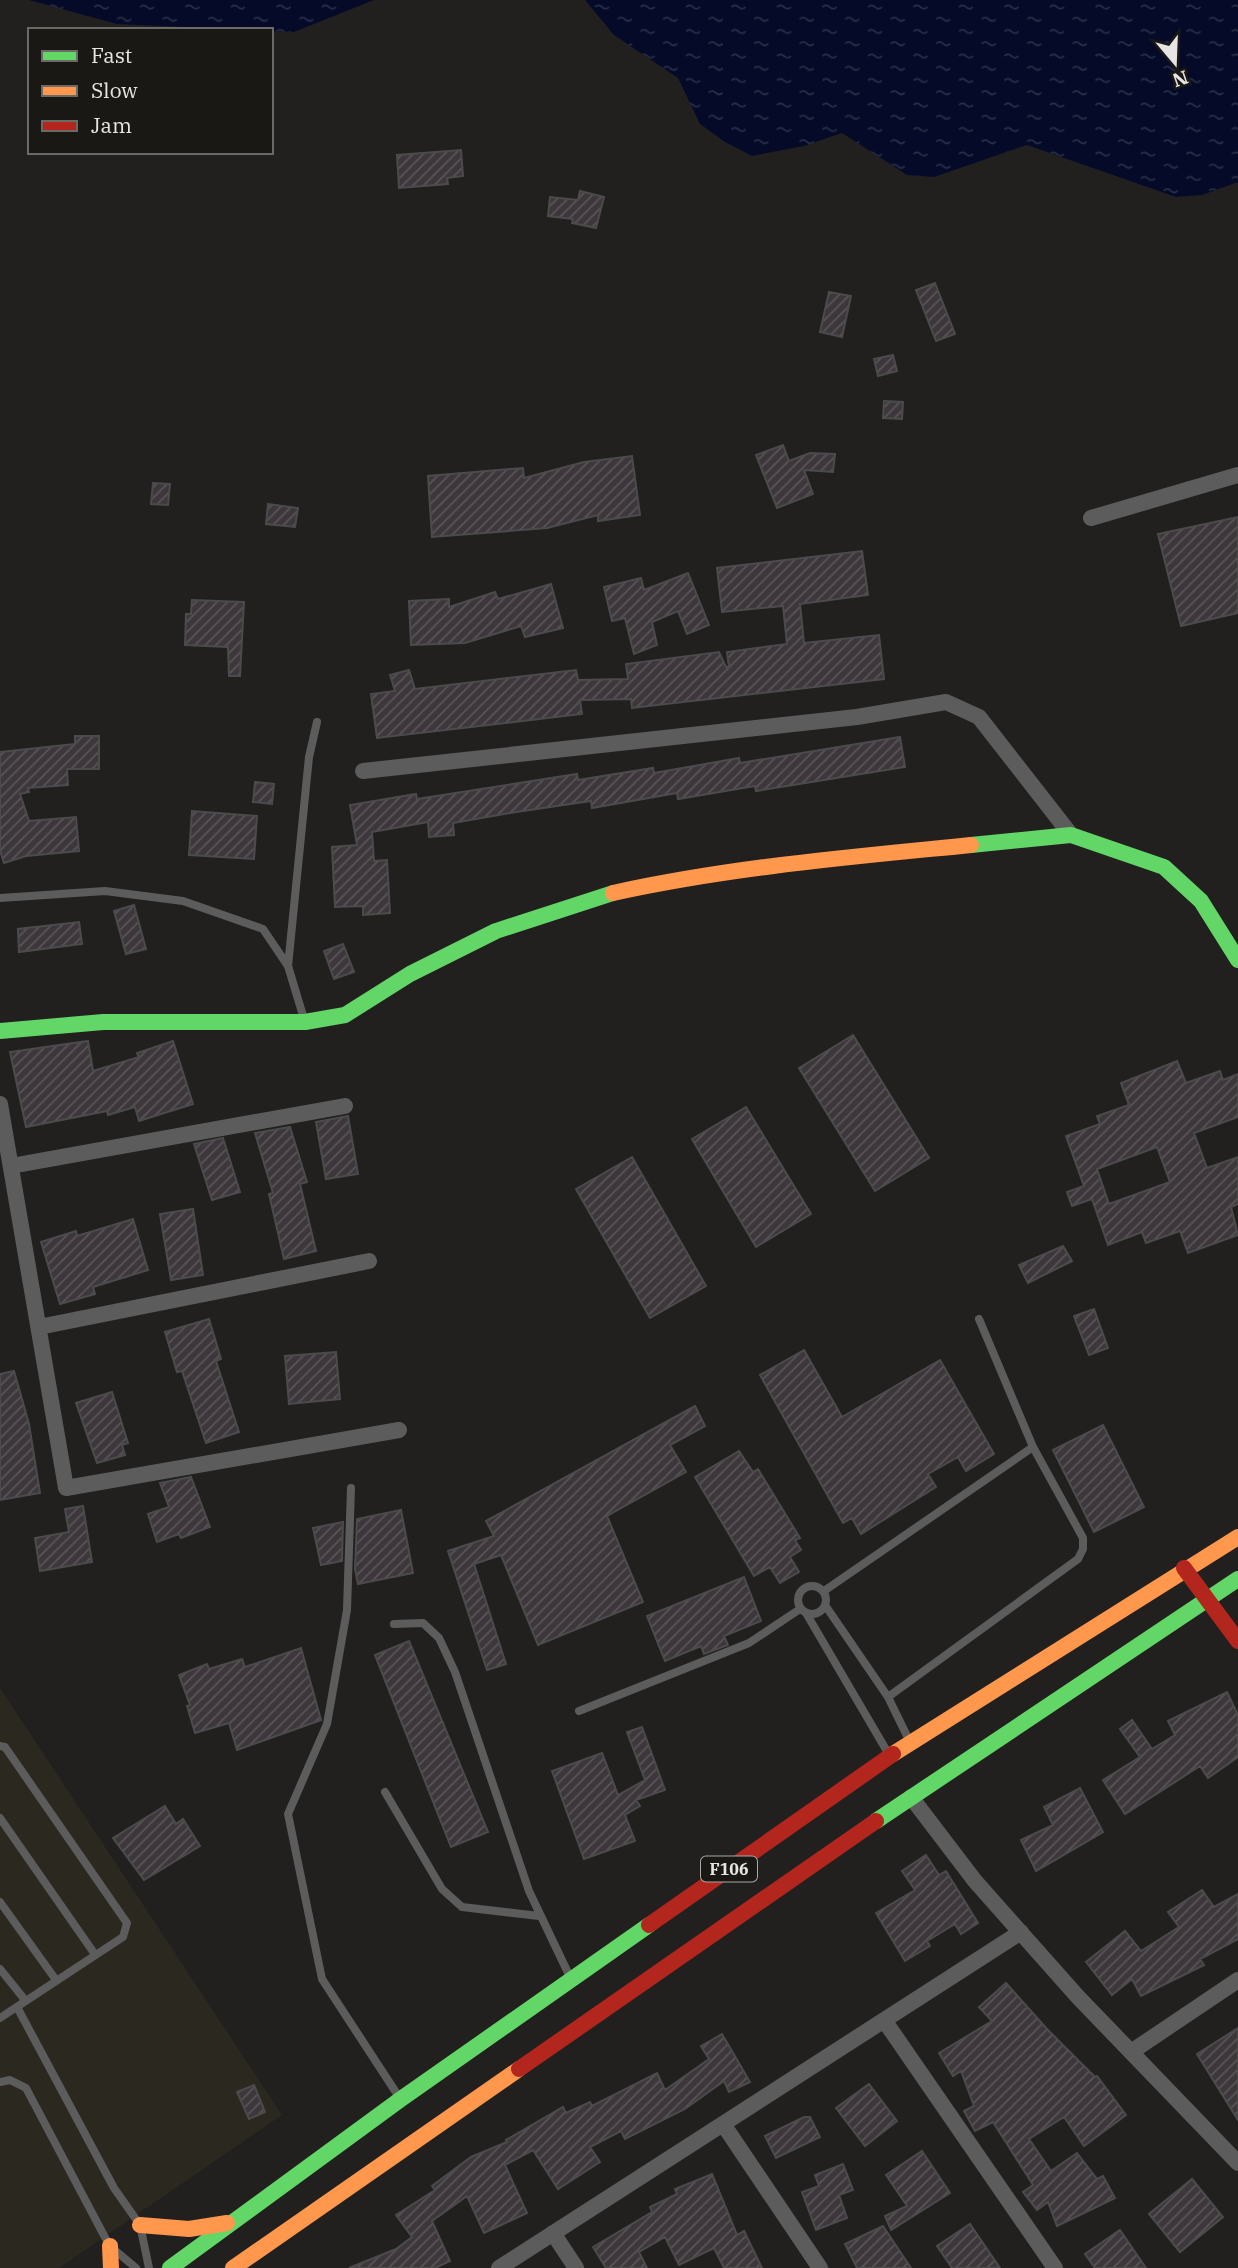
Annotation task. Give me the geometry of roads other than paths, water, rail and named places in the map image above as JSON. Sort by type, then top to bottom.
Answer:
[{"type":"main road","points":[[0,1031],[103,1022],[304,1021],[345,1015],[411,974],[496,931],[591,898],[677,880],[770,867],[1071,835],[1164,867],[1201,901],[1238,960]]},
{"type":"main road","name":"F106","points":[[170,2268],[401,2099],[890,1756],[1238,1537]]},
{"type":"main road","points":[[1219,1548],[1238,1573]]},
{"type":"main road","points":[[1185,1568],[1238,1641]]},
{"type":"main road","name":"F106","points":[[238,2266],[911,1797],[1238,1579]]},
{"type":"main road","points":[[140,2225],[189,2230],[234,2221]]},
{"type":"main road","points":[[110,2246],[111,2268]]},
{"type":"street","points":[[1091,518],[1238,475]]},
{"type":"street","points":[[363,771],[831,720],[946,702],[979,717],[1071,835]]},
{"type":"street","points":[[0,1104],[66,1488],[398,1430]]},
{"type":"street","points":[[11,1166],[345,1106]]},
{"type":"street","points":[[39,1328],[369,1261]]},
{"type":"street","points":[[911,1797],[975,1881],[1131,2052],[1238,2163]]},
{"type":"street","points":[[499,2268],[1021,1932]]},
{"type":"street","points":[[1131,2052],[1238,1980]]},
{"type":"street","points":[[884,2020],[1055,2268]]},
{"type":"street","points":[[723,2124],[820,2268]]},
{"type":"street","points":[[552,2234],[576,2268]]},
{"type":"lane","points":[[288,966],[309,757],[317,722]]},
{"type":"lane","points":[[0,898],[105,891],[183,901],[263,929],[288,966],[304,1021]]},
{"type":"lane","points":[[888,1697],[1078,1559],[1083,1549],[1083,1538],[1033,1447],[979,1320]]},
{"type":"lane","points":[[824,1591],[1033,1447]]},
{"type":"lane","points":[[351,1488],[347,1610],[327,1724],[288,1814],[322,1979],[401,2099]]},
{"type":"lane","points":[[824,1591],[817,1586],[802,1588],[797,1602],[890,1756]]},
{"type":"lane","points":[[824,1591],[825,1605],[888,1697],[910,1743]]},
{"type":"lane","points":[[579,1711],[749,1643],[803,1611],[821,1611],[825,1605]]},
{"type":"lane","points":[[394,1624],[423,1623],[439,1638],[455,1672],[539,1916],[571,1980]]},
{"type":"lane","points":[[0,1746],[5,1747],[127,1923],[123,1937],[94,1953],[0,2018]]},
{"type":"lane","points":[[385,1791],[442,1889],[462,1907],[539,1916]]},
{"type":"lane","points":[[0,1818],[94,1953]]},
{"type":"lane","points":[[0,1902],[56,1980]]},
{"type":"lane","points":[[0,1969],[25,2000]]},
{"type":"lane","points":[[17,2007],[114,2188],[140,2225],[149,2268]]},
{"type":"lane","points":[[0,2082],[10,2080],[26,2088],[110,2246],[136,2268]]},
{"type":"water","points":[[29,0],[374,0],[294,32],[273,31],[273,28],[117,24]]},
{"type":"water","points":[[585,0],[1238,0],[1238,182],[1202,195],[1176,197],[1027,145],[934,177],[907,175],[842,133],[804,146],[752,156],[725,142],[700,124],[678,78],[614,35]]}]
